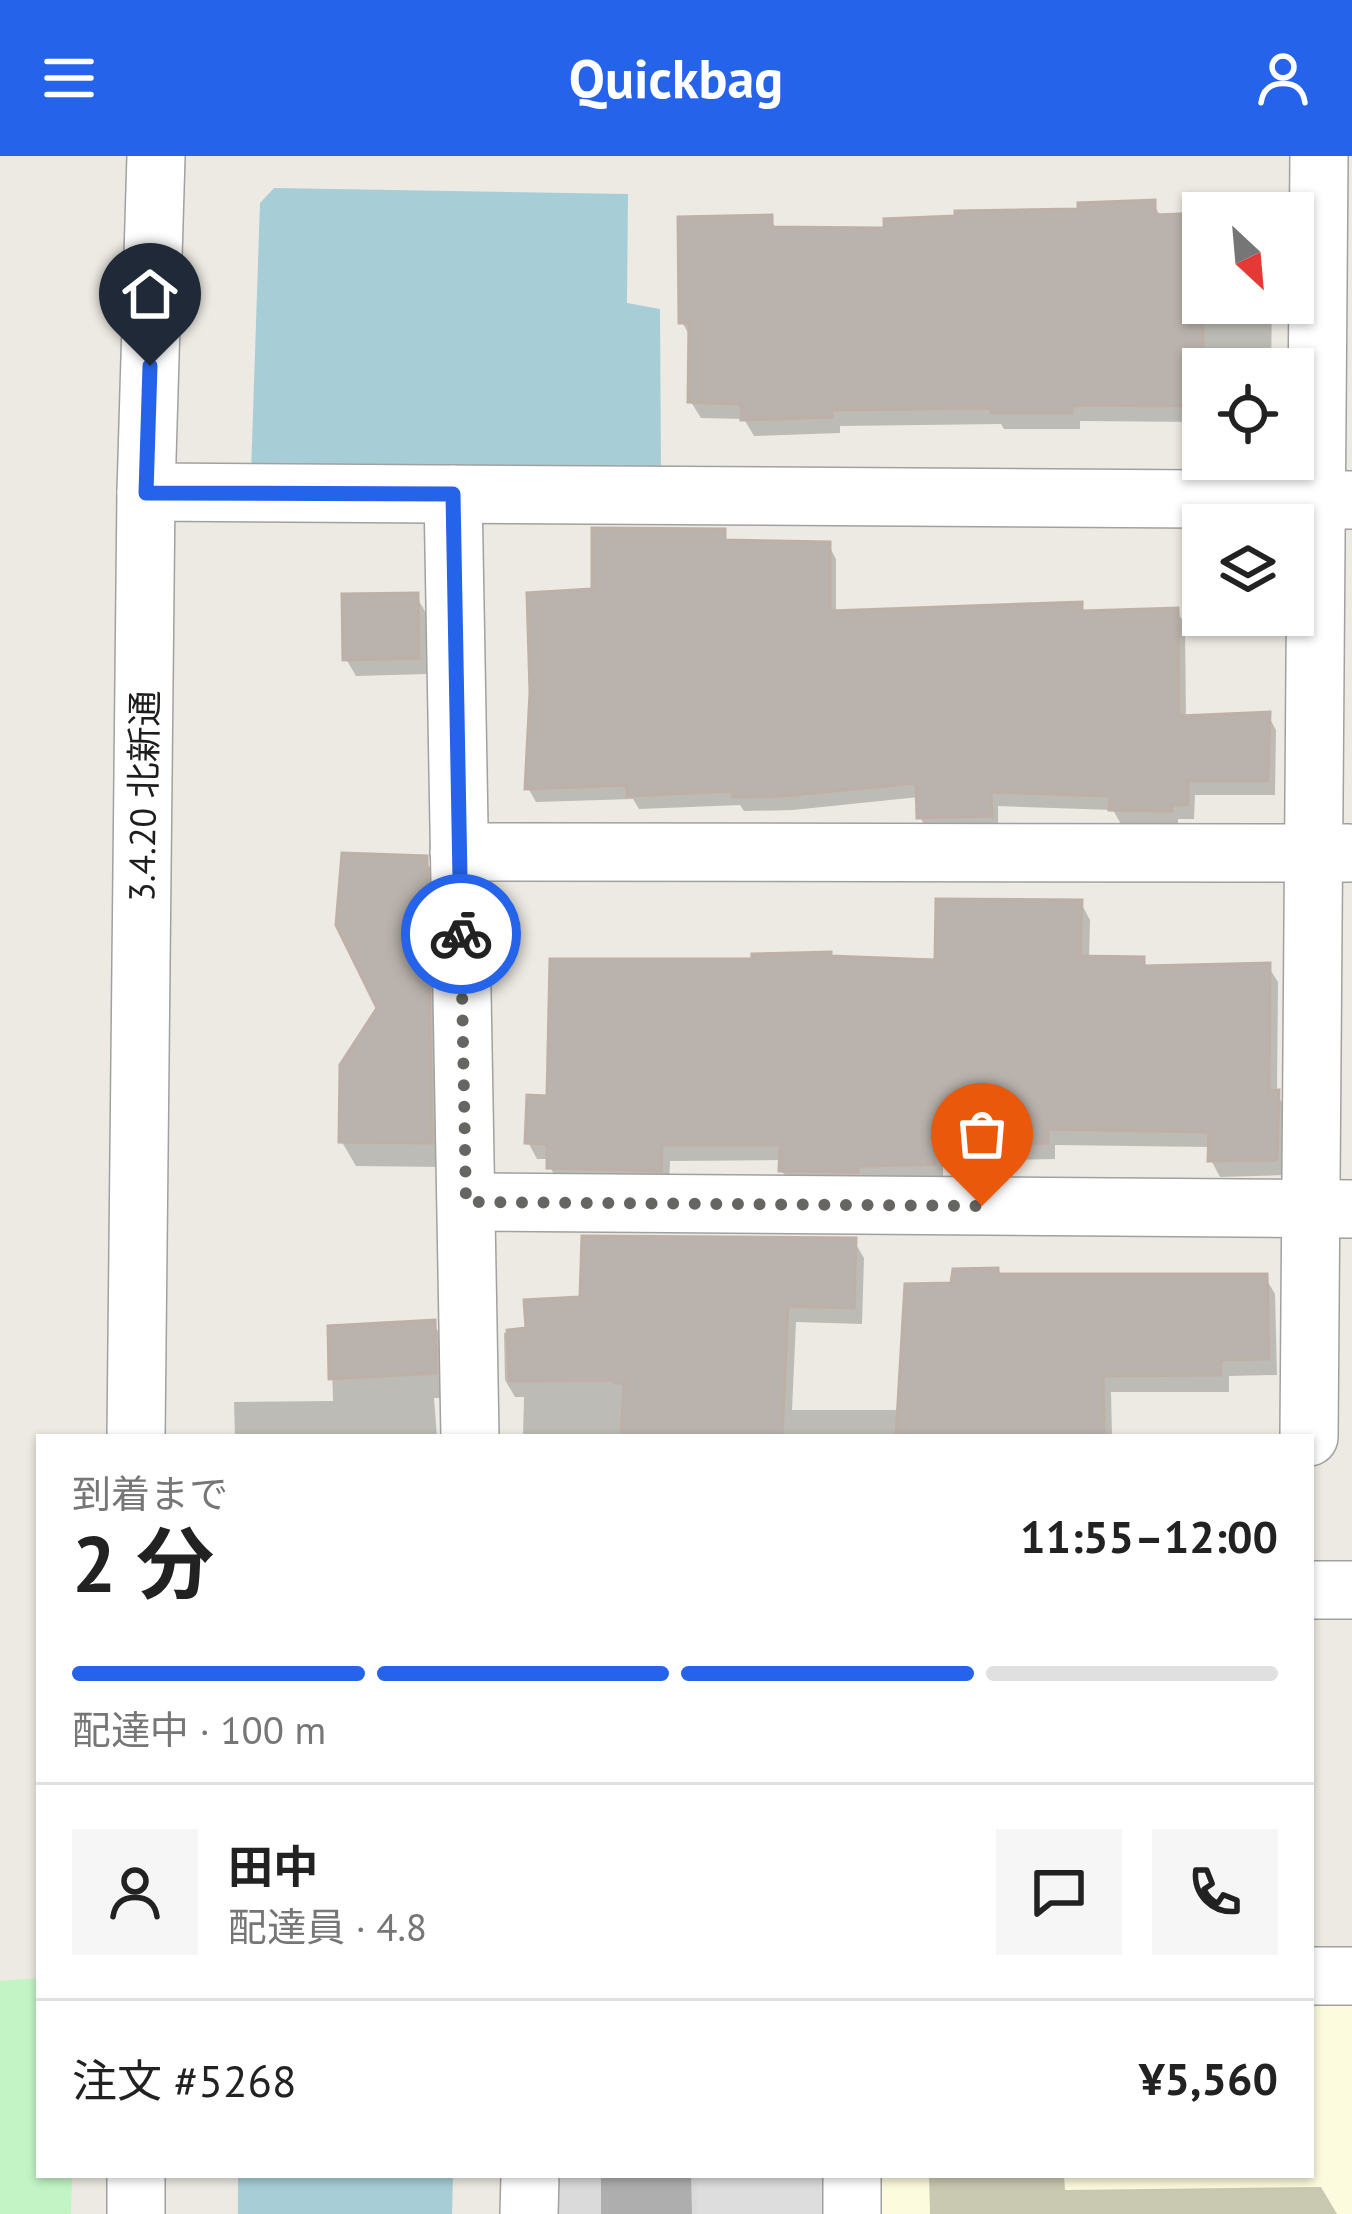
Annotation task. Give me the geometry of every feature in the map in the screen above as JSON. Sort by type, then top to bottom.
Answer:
[{"type":"street","name":"3.4.20 北新通","points":[[136,1434],[146,493],[156,156]]},
{"type":"street","points":[[1309,1434],[1331,1209],[1334,500],[1318,156]]},
{"type":"street","points":[[146,493],[1334,500]]},
{"type":"street","points":[[453,494],[470,1434]]},
{"type":"street","points":[[460,852],[1333,853]]},
{"type":"street","points":[[466,1202],[1331,1209]]},
{"type":"street","points":[[1314,1590],[1352,1590]]},
{"type":"street","points":[[1314,1976],[1352,1976]]},
{"type":"street","points":[[136,2178],[136,2214]]},
{"type":"street","points":[[529,2214],[530,2178]]},
{"type":"street","points":[[852,2178],[852,2214]]},
{"type":"shaded area","points":[[1314,2004],[1352,2005],[1352,2214],[882,2214],[882,2178],[1314,2178]]},
{"type":"shaded area","points":[[550,2178],[697,2178],[697,2214],[550,2214]]},
{"type":"shaded area","points":[[697,2178],[826,2178],[826,2214],[697,2214]]},
{"type":"green space","points":[[36,1978],[36,2178],[72,2178],[71,2214],[0,2214],[0,1981]]},
{"type":"water","points":[[274,188],[628,194],[627,303],[660,309],[661,471],[251,473],[260,203]]},
{"type":"water","points":[[238,2178],[453,2178],[452,2214],[238,2214]]},
{"type":"building","points":[[1155,200],[1155,215],[1182,214],[1182,324],[1203,324],[1203,348],[1182,348],[1182,406],[1072,405],[1072,413],[991,413],[991,408],[832,410],[832,417],[741,420],[741,404],[688,402],[689,323],[679,323],[678,217],[772,215],[772,227],[884,228],[884,219],[955,216],[955,211],[1078,209],[1078,203]]},
{"type":"building","points":[[592,528],[725,529],[725,540],[830,542],[830,611],[1082,602],[1082,611],[1178,608],[1179,716],[1270,712],[1268,781],[1188,781],[1188,805],[1172,805],[1172,811],[1109,810],[1110,796],[991,792],[992,816],[917,818],[916,783],[733,797],[732,791],[627,796],[627,785],[525,789],[530,692],[527,593],[592,589]]},
{"type":"building","points":[[418,593],[419,658],[343,660],[342,594]]},
{"type":"building","points":[[342,853],[427,856],[432,1143],[339,1142],[340,1065],[377,1008],[336,925]]},
{"type":"building","points":[[936,899],[1082,900],[1080,956],[1144,957],[1144,966],[1270,963],[1269,1091],[1279,1090],[1277,1160],[1208,1161],[1209,1132],[1048,1129],[1048,1143],[935,1146],[935,1164],[858,1166],[858,1172],[779,1171],[780,1145],[662,1145],[661,1171],[547,1168],[547,1144],[525,1143],[527,1095],[547,1096],[550,959],[752,959],[752,954],[831,952],[831,956],[935,960]]},
{"type":"building","points":[[582,1236],[856,1238],[854,1308],[788,1306],[782,1434],[621,1434],[624,1383],[509,1381],[507,1330],[526,1328],[524,1300],[580,1297]]},
{"type":"building","points":[[998,1268],[998,1274],[1267,1274],[1269,1359],[1221,1360],[1221,1375],[1103,1376],[1104,1434],[896,1434],[905,1284],[951,1283],[953,1269]]},
{"type":"building","points":[[435,1320],[436,1373],[329,1379],[328,1326]]},
{"type":"way so far","points":[[461,934],[466,1202],[982,1206]]},
{"type":"route","points":[[150,366],[146,493],[453,494],[461,934]]}]
